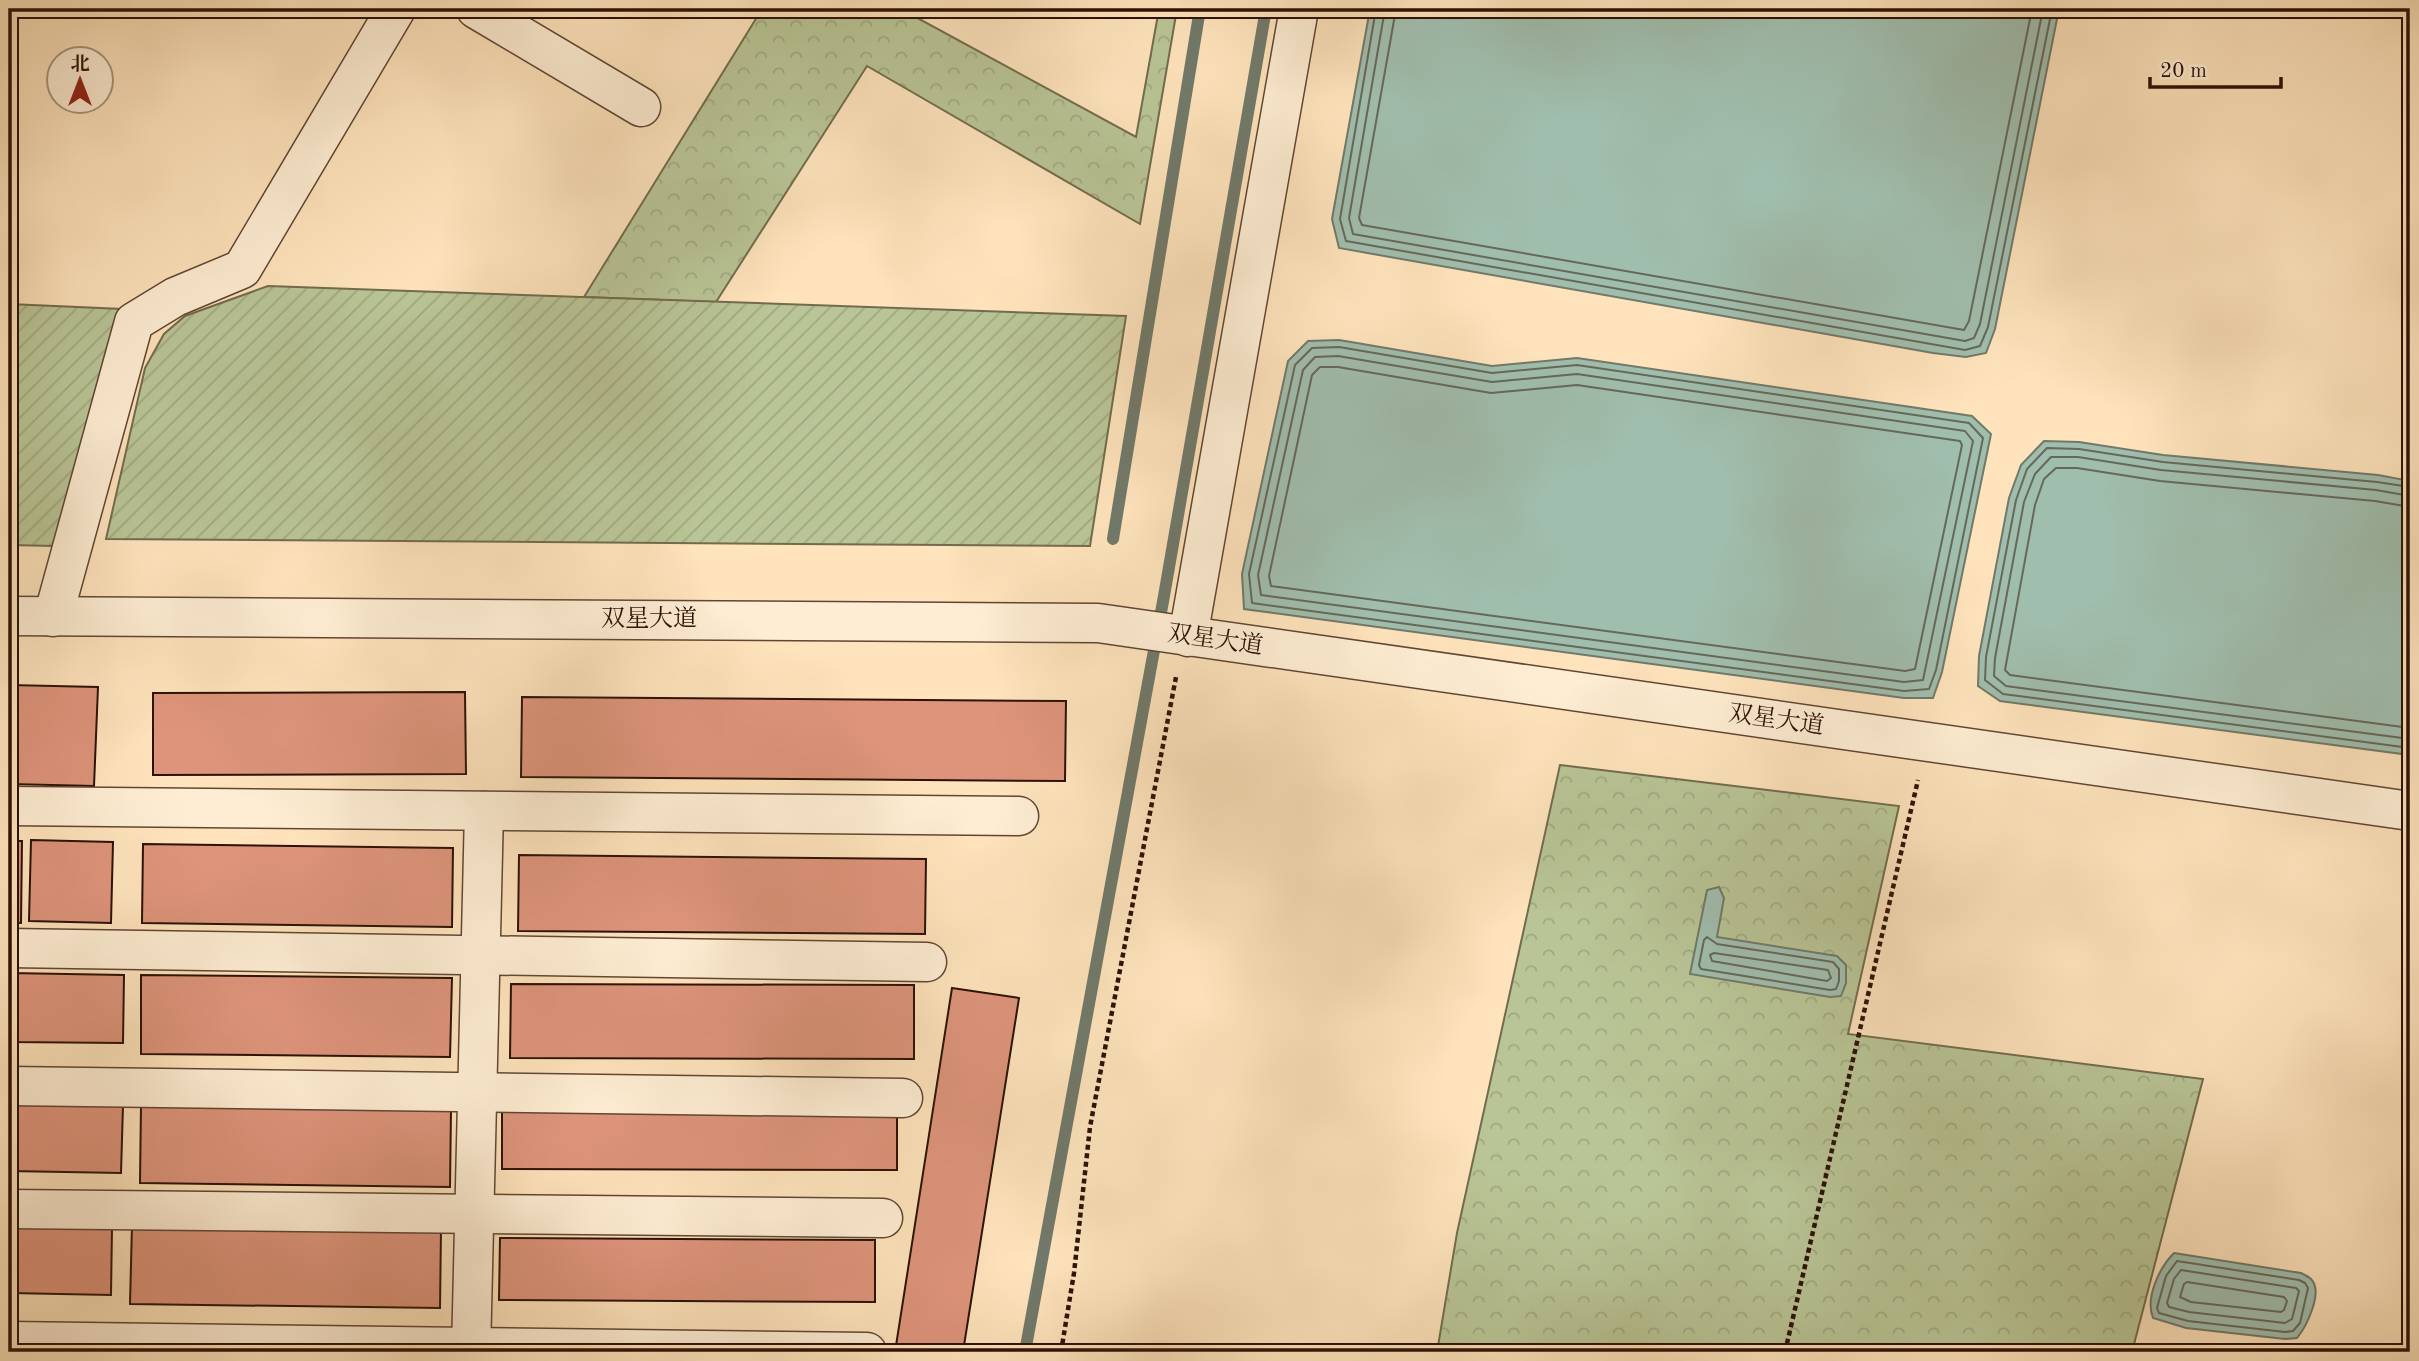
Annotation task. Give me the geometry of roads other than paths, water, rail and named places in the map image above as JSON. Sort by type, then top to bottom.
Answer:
[{"type":"street","points":[[53,617],[134,322],[175,297],[242,269],[396,9]]},
{"type":"street","points":[[476,9],[641,107]]},
{"type":"street","points":[[1183,636],[1299,9]]},
{"type":"street","name":"双星大道","points":[[9,616],[1084,623],[2410,811]]},
{"type":"street","points":[[9,806],[1018,816]]},
{"type":"street","points":[[471,1349],[484,811]]},
{"type":"street","points":[[9,948],[927,962]]},
{"type":"street","points":[[9,1086],[903,1098]]},
{"type":"street","points":[[9,1209],[883,1218]]},
{"type":"street","points":[[9,1340],[471,1349],[867,1352]]},
{"type":"water","points":[[1370,9],[2059,9],[1995,329],[1986,353],[1966,357],[1933,353],[1339,248],[1332,219]]},
{"type":"water","points":[[1339,340],[1492,366],[1577,358],[1972,416],[1991,434],[1942,672],[1933,698],[1904,698],[1244,609],[1242,574],[1288,361],[1308,341]]},
{"type":"water","points":[[2044,441],[2079,442],[2163,455],[2378,475],[2410,481],[2410,755],[2000,701],[1978,686],[1979,656],[2009,498],[2021,465]]},
{"type":"water","points":[[1719,887],[1724,898],[1717,937],[1837,956],[1846,965],[1846,983],[1841,996],[1830,997],[1690,974],[1707,890]]},
{"type":"water","points":[[2174,1253],[2301,1273],[2311,1279],[2316,1292],[2305,1326],[2297,1338],[2285,1339],[2186,1328],[2153,1318],[2152,1293],[2163,1267]]},
{"type":"waterway","points":[[1113,539],[1200,9]]},
{"type":"waterway","points":[[1025,1352],[1164,596],[1266,9]]}]
